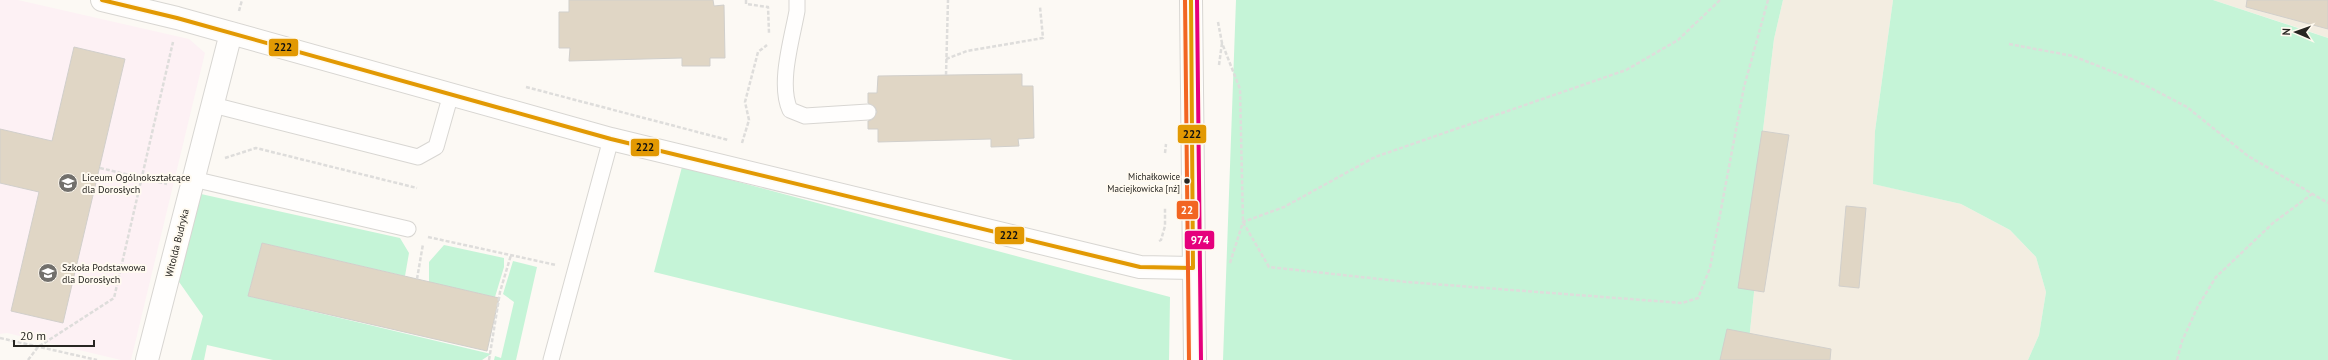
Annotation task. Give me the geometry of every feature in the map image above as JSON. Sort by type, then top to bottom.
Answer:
[{"type":"street","points":[[102,0],[231,33],[611,139],[1140,267],[1193,268]]},
{"type":"street","points":[[1191,0],[1195,360]]},
{"type":"street","name":"Witolda Budryka","points":[[147,360],[231,33]]},
{"type":"lane","points":[[796,0],[797,11],[786,78],[785,100],[790,110],[805,116],[868,112]]},
{"type":"lane","points":[[213,105],[418,157],[436,147],[451,94]]},
{"type":"lane","points":[[551,360],[611,139]]},
{"type":"lane","points":[[194,179],[408,229]]},
{"type":"path","points":[[746,0],[746,4],[768,7],[769,37]]},
{"type":"path","points":[[946,75],[948,0]]},
{"type":"path","points":[[1244,222],[1284,207],[1375,157],[1626,70],[1678,40],[1720,0]]},
{"type":"path","points":[[1244,222],[1269,267],[1407,282],[1662,303],[1682,303],[1698,298],[1710,268],[1744,87],[1768,0]]},
{"type":"path","points":[[946,59],[967,51],[1042,38],[1040,7]]},
{"type":"path","points":[[1218,18],[1222,43],[1240,89],[1244,222],[1230,263]]},
{"type":"path","points":[[28,360],[38,347],[114,298],[175,34]]},
{"type":"path","points":[[1219,65],[1222,43]]},
{"type":"path","points":[[742,143],[749,120],[745,102],[758,52],[769,44]]},
{"type":"path","points":[[2009,44],[2073,56],[2141,83],[2187,107],[2248,156],[2328,202]]},
{"type":"path","points":[[221,159],[256,148],[417,188]]},
{"type":"path","points":[[100,168],[169,184]]},
{"type":"path","points":[[2177,360],[2182,341],[2198,306],[2216,277],[2273,223],[2312,194]]},
{"type":"path","points":[[416,279],[425,236],[576,269]]},
{"type":"path","points":[[489,360],[500,292],[511,256]]},
{"type":"path","points":[[0,338],[97,360]]},
{"type":"shaded area","points":[[0,0],[18,0],[189,39],[205,53],[131,360],[121,360],[7,333],[0,334]]},
{"type":"shaded area","points":[[1783,0],[1893,0],[1875,131],[1874,184],[1961,204],[2010,230],[2036,257],[2046,292],[2039,335],[2028,360],[1747,360],[1761,225],[1763,130],[1774,39]]},
{"type":"shaded area","points":[[2213,0],[2328,0],[2328,38],[2305,30]]},
{"type":"green space","points":[[1236,0],[1783,0],[1774,39],[1763,130],[1761,225],[1747,360],[1223,360]]},
{"type":"green space","points":[[1893,0],[2213,0],[2328,38],[2328,360],[2028,360],[2039,335],[2046,292],[2036,257],[2010,230],[1961,204],[1873,184],[1875,131]]},
{"type":"green space","points":[[682,167],[1170,297],[1169,360],[1013,360],[654,272]]},
{"type":"green space","points":[[201,194],[400,238],[409,253],[405,276],[262,243],[248,296],[491,354],[482,360],[273,360],[207,345],[204,360],[191,360],[203,316],[177,279]]},
{"type":"green space","points":[[444,245],[504,258],[504,267],[495,297],[429,282],[429,262]]},
{"type":"green space","points":[[513,261],[537,267],[516,360],[494,360],[495,356],[501,358],[514,302],[503,294]]},
{"type":"building","points":[[569,0],[713,0],[714,6],[724,5],[725,58],[710,58],[710,66],[682,66],[682,58],[569,61],[570,48],[559,48],[559,12],[569,12]]},
{"type":"building","points":[[2247,0],[2328,0],[2328,29],[2246,7]]},
{"type":"building","points":[[74,47],[125,59],[63,323],[11,311],[39,192],[0,183],[0,129],[52,141]]},
{"type":"building","points":[[1022,74],[1022,86],[1033,86],[1034,138],[1018,139],[1019,146],[991,147],[991,139],[878,142],[878,129],[868,129],[868,121],[873,119],[877,112],[875,107],[868,103],[868,93],[877,93],[878,76]]},
{"type":"building","points":[[1762,131],[1789,135],[1764,292],[1738,288]]},
{"type":"building","points":[[1846,206],[1866,208],[1859,288],[1839,286]]},
{"type":"building","points":[[262,243],[499,298],[487,351],[248,296]]},
{"type":"building","points":[[1727,329],[1831,349],[1830,360],[1720,360]]},
{"type":"transit line","name":"222","points":[[102,0],[177,18],[611,139],[1140,267],[1193,268]]},
{"type":"transit line","name":"22","points":[[1185,0],[1189,360]]},
{"type":"transit line","name":"222","points":[[1191,0],[1193,268]]},
{"type":"transit line","name":"974","points":[[1197,0],[1201,360]]},
{"type":"place","name":"Michałkowice Maciejkowicka [nż]","points":[[1187,181]]},
{"type":"place","name":"Liceum Ogólnokształcące dla Dorosłych","points":[[68,183]]},
{"type":"place","name":"Szkoła Podstawowa dla Dorosłych","points":[[48,273]]}]
